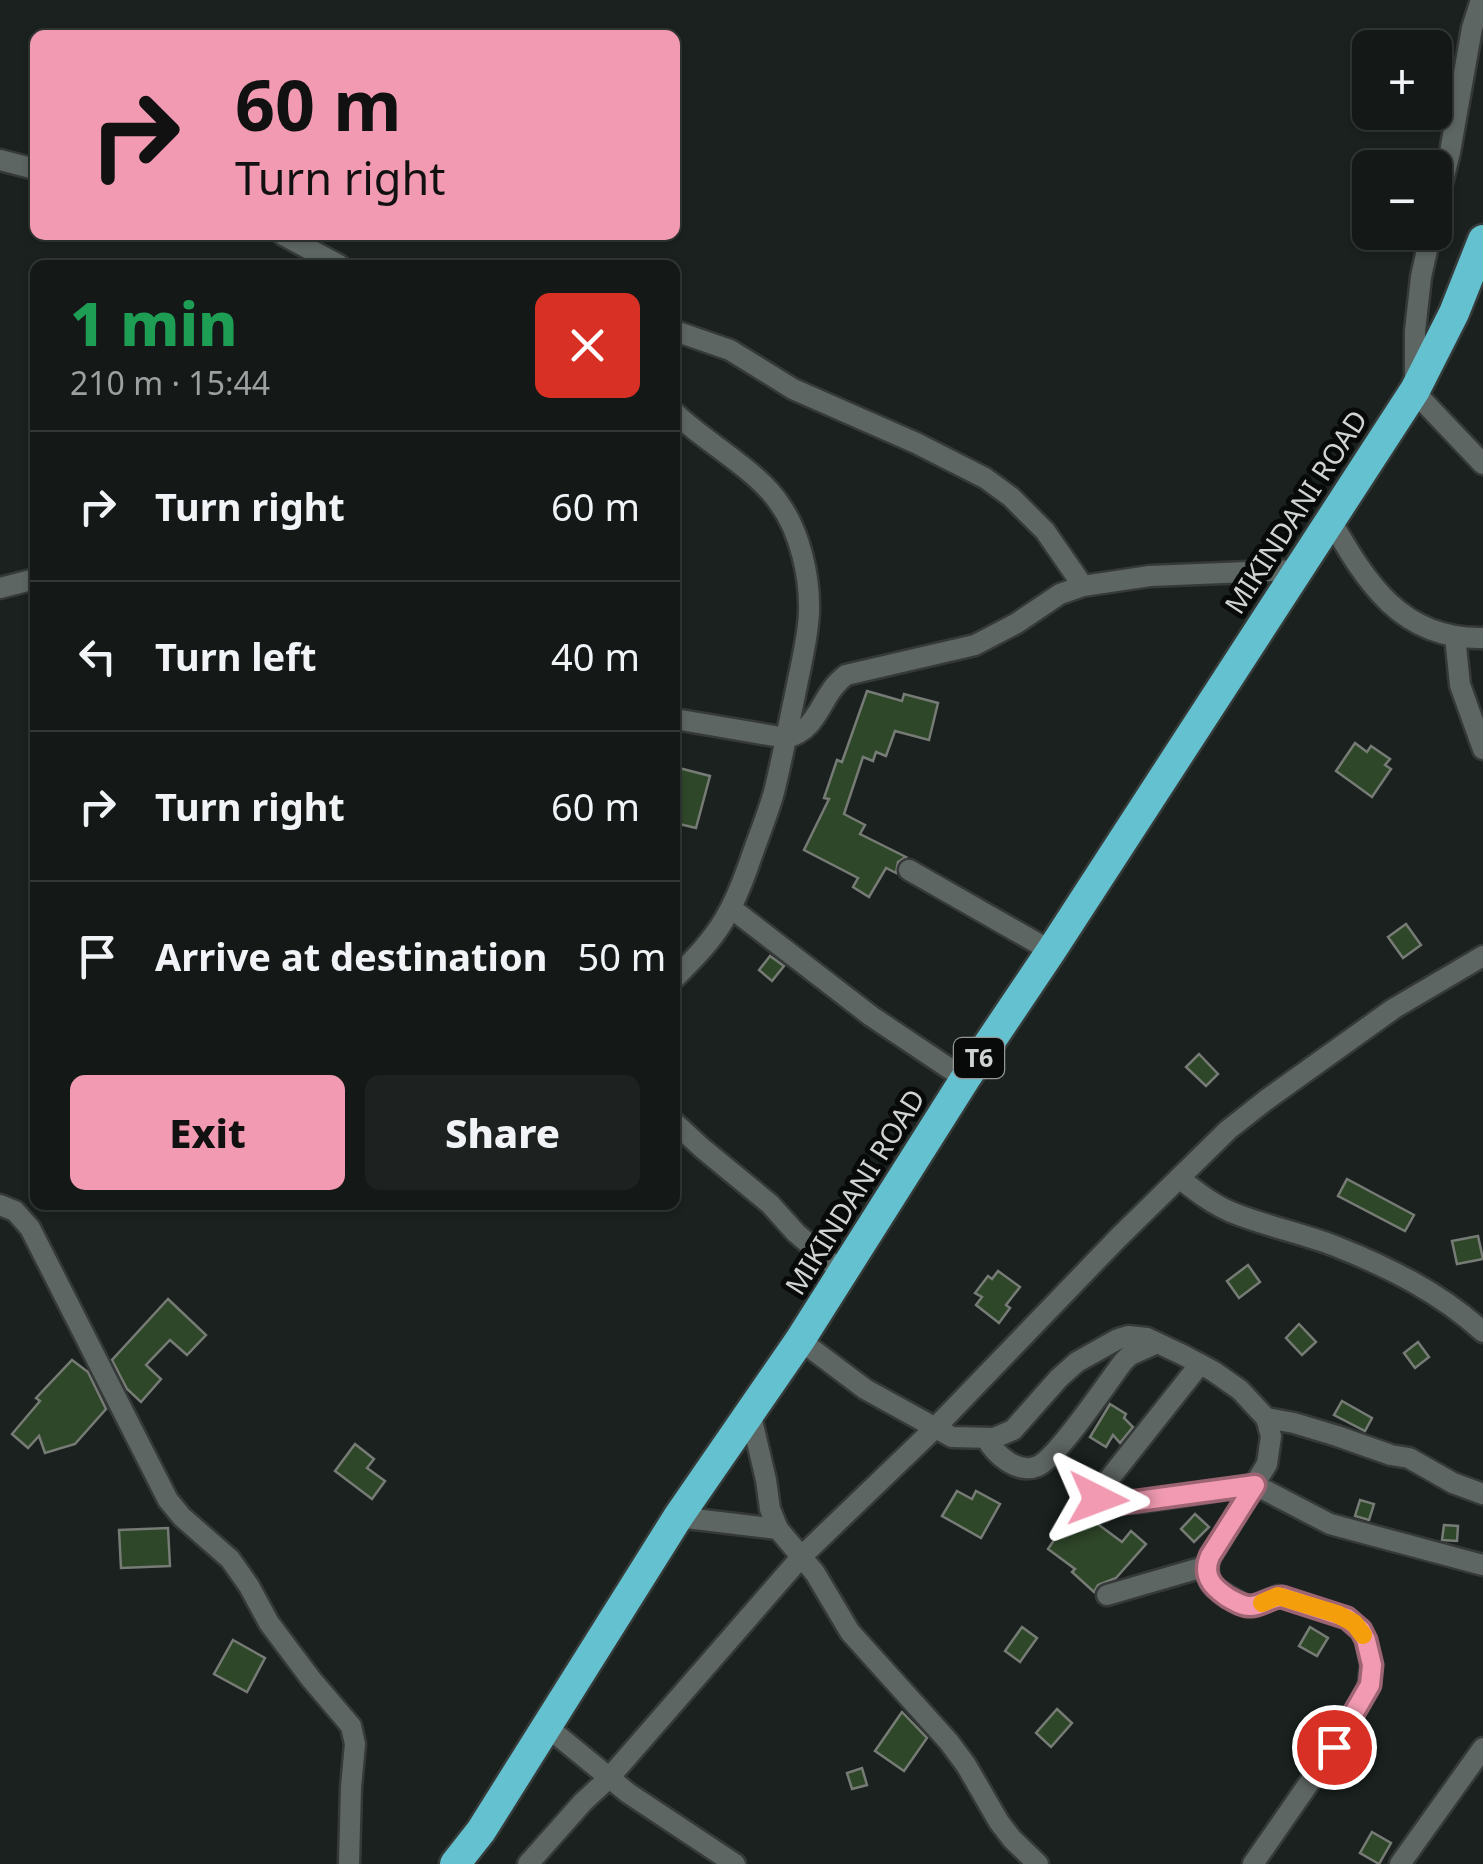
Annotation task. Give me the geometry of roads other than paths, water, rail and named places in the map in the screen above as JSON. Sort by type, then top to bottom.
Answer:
[{"type":"highway","name":"MIKINDANI ROAD","points":[[455,1864],[481,1830],[678,1517],[800,1340],[965,1079],[1415,390],[1448,328],[1483,240]]},
{"type":"street","points":[[1450,150],[1472,28],[1481,0]]},
{"type":"street","points":[[0,160],[30,167]]},
{"type":"street","points":[[292,240],[330,260]]},
{"type":"street","points":[[1426,250],[1416,331],[1415,390],[1483,464]]},
{"type":"street","points":[[680,333],[730,350],[793,389],[986,478],[1046,531],[1082,586]]},
{"type":"street","points":[[680,419],[761,482],[780,503],[798,540],[808,584],[809,616],[786,738],[764,825],[739,892],[717,931],[680,972]]},
{"type":"street","points":[[1330,519],[1355,563],[1392,607],[1439,632],[1483,638]]},
{"type":"street","points":[[680,720],[786,738],[796,736],[811,725],[830,688],[846,675],[975,645],[1060,594],[1082,586],[1181,574],[1297,570]]},
{"type":"street","points":[[0,588],[30,580]]},
{"type":"street","points":[[1454,636],[1460,686],[1483,749]]},
{"type":"street","points":[[909,870],[1051,951]]},
{"type":"street","points":[[730,908],[871,1016],[965,1079]]},
{"type":"street","points":[[528,1864],[609,1778],[802,1556],[935,1428],[1228,1130],[1392,1009],[1483,956]]},
{"type":"street","points":[[680,1128],[843,1273]]},
{"type":"street","points":[[1179,1178],[1232,1212],[1334,1246],[1392,1271],[1442,1299],[1483,1332]]},
{"type":"street","points":[[0,1205],[15,1211],[30,1228],[168,1500],[230,1559],[269,1623],[351,1726],[355,1744],[349,1864]]},
{"type":"street","points":[[800,1340],[865,1389],[952,1437],[1005,1434],[1017,1427],[1077,1362],[1128,1336],[1146,1338],[1200,1364],[1240,1390],[1266,1418],[1271,1436],[1270,1457],[1207,1566],[1208,1578],[1215,1588],[1244,1605],[1254,1606],[1278,1596],[1347,1618],[1361,1630],[1372,1665],[1368,1689],[1334,1747],[1253,1864]]},
{"type":"street","points":[[986,1438],[1000,1458],[1030,1468],[1040,1465],[1063,1442],[1123,1362],[1156,1342]]},
{"type":"street","points":[[1200,1364],[1098,1493],[1099,1503],[1124,1504],[1255,1485],[1330,1524],[1483,1564]]},
{"type":"street","points":[[750,1412],[770,1509],[778,1529],[802,1556],[850,1632],[949,1742],[999,1822],[1038,1864]]},
{"type":"street","points":[[1266,1418],[1408,1458],[1483,1494]]},
{"type":"street","points":[[678,1517],[778,1529]]},
{"type":"street","points":[[1108,1595],[1207,1566]]},
{"type":"street","points":[[546,1725],[662,1817],[735,1864]]},
{"type":"street","points":[[1400,1864],[1483,1748]]}]
